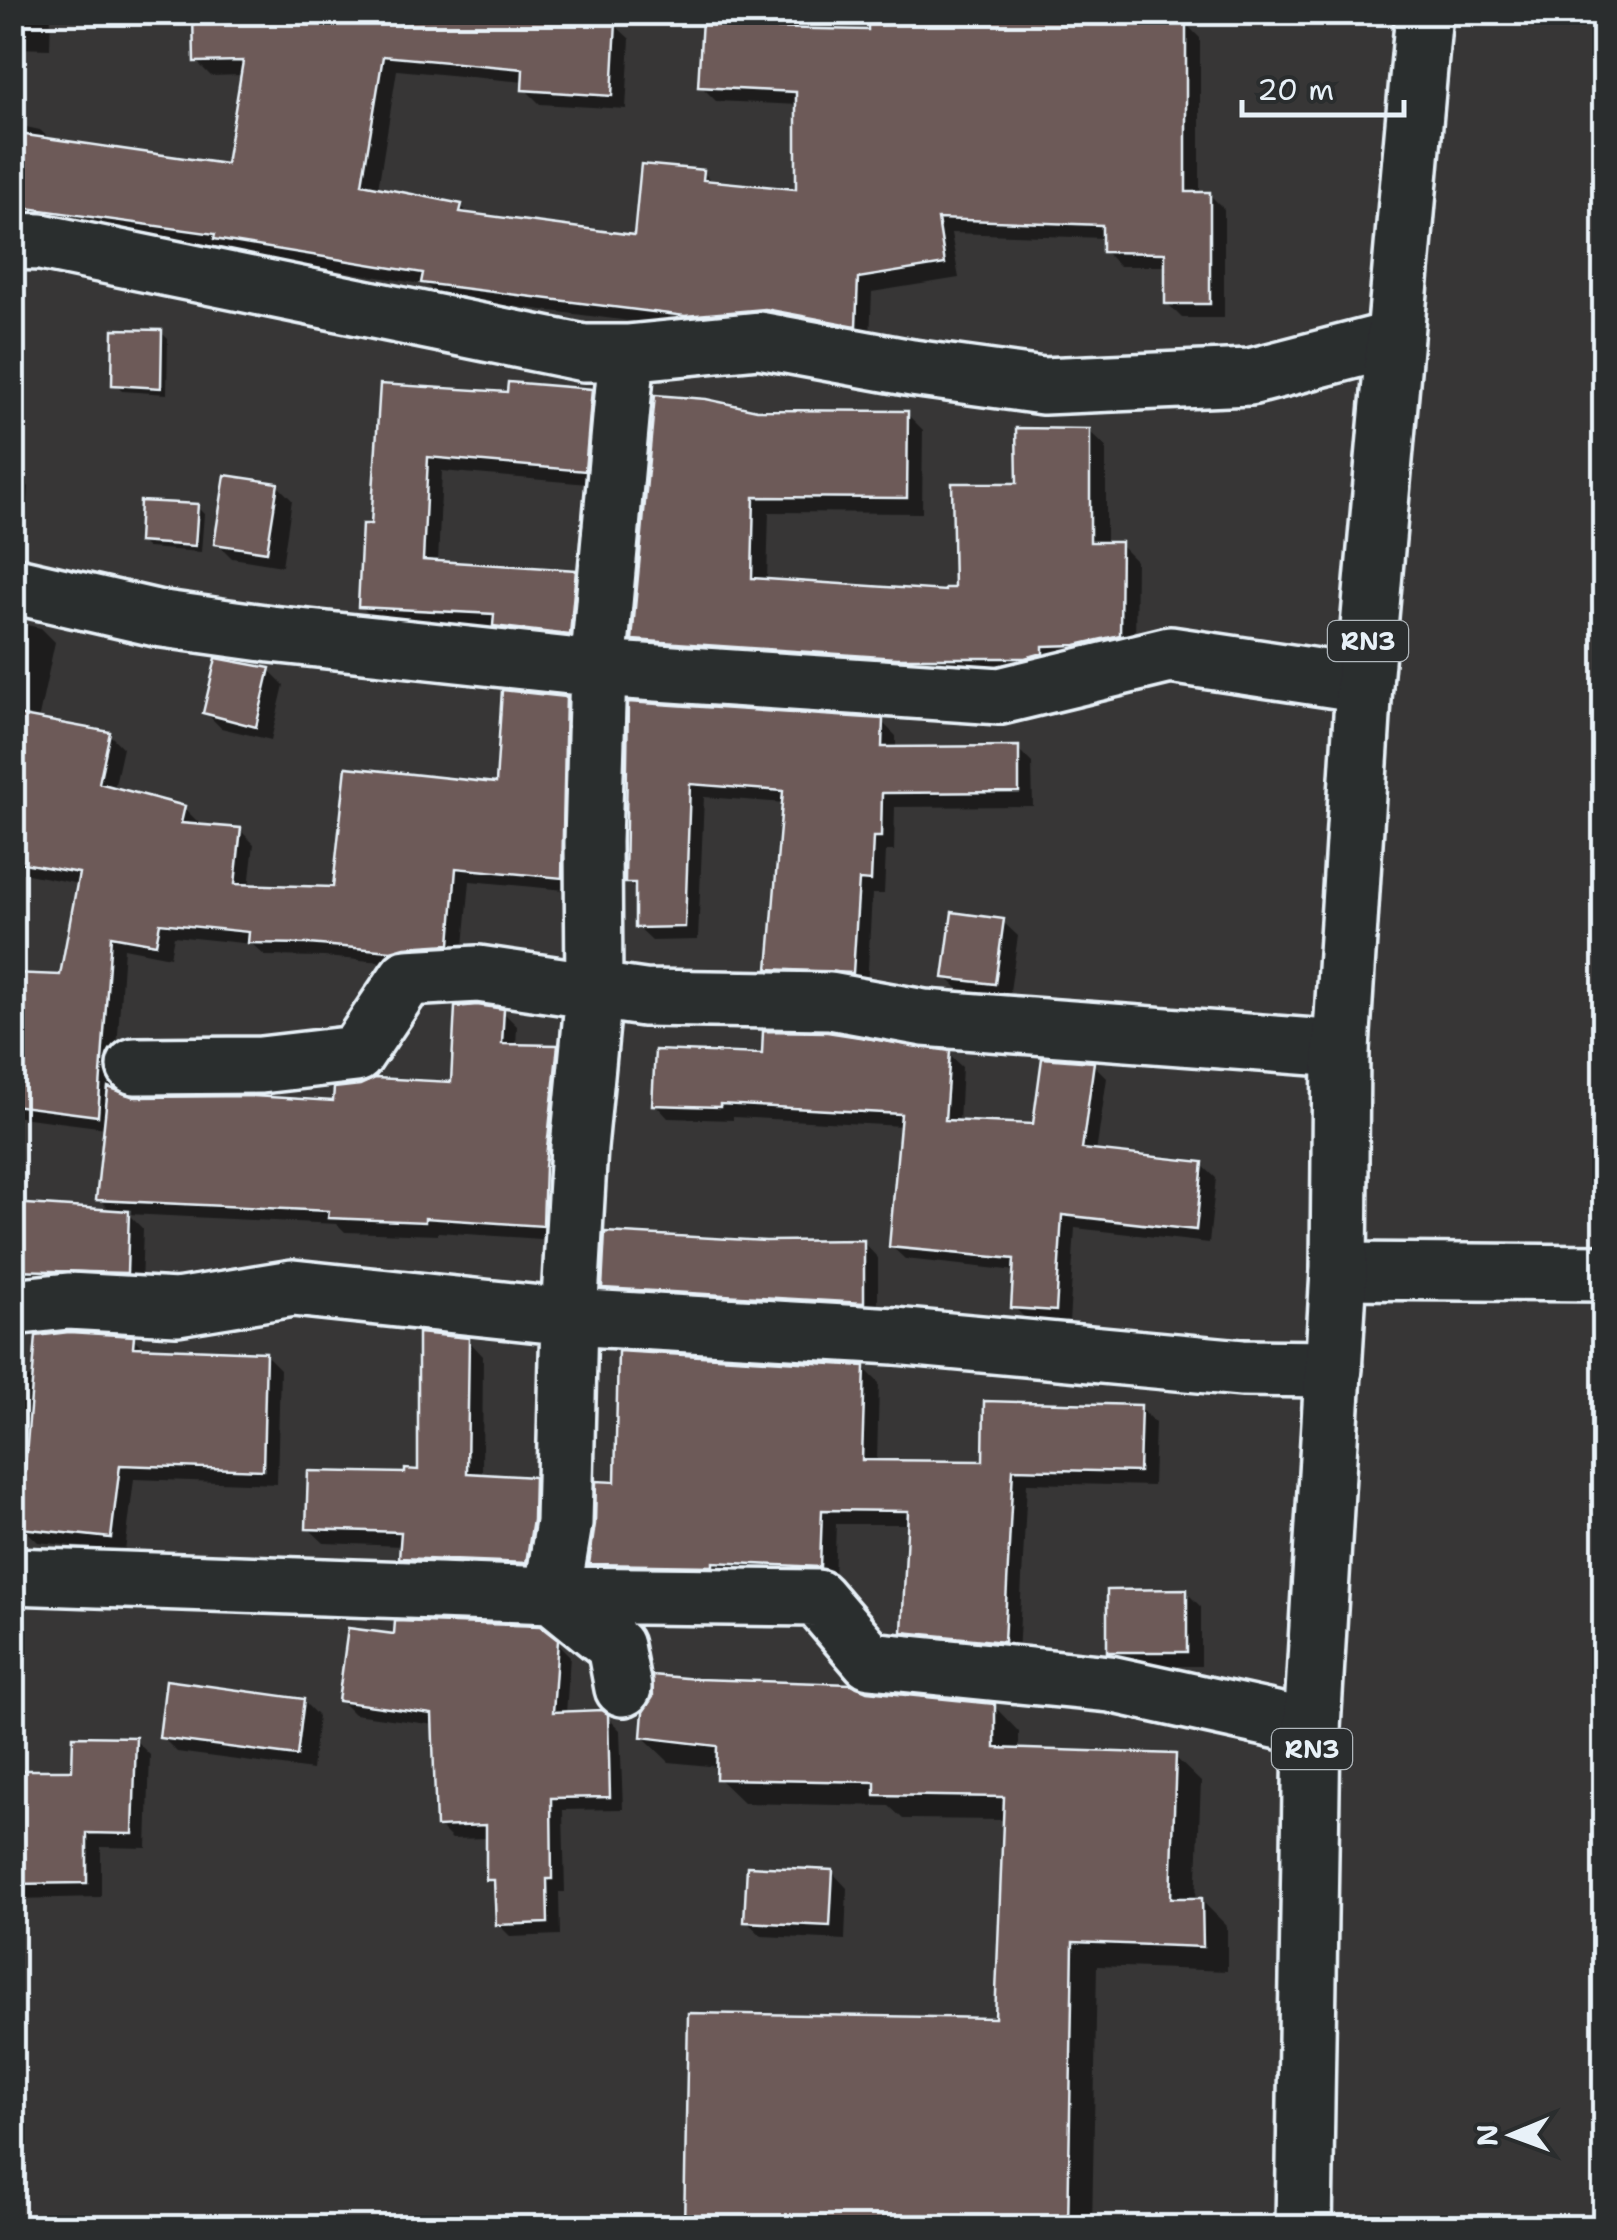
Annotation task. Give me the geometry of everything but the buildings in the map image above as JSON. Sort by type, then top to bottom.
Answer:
[{"type":"main road","name":"RN3","points":[[1304,2228],[1312,1728],[1339,1270],[1340,1050],[1364,684],[1424,12]]},
{"type":"main road","points":[[12,241],[42,242],[584,353],[628,354],[760,340],[912,368],[1043,386],[1250,377],[1393,340]]},
{"type":"main road","points":[[552,1595],[564,1523],[569,1318],[579,1147],[594,993],[598,669],[628,354]]},
{"type":"main road","points":[[12,585],[156,618],[598,669],[1000,696],[1170,655],[1364,684]]},
{"type":"main road","points":[[135,1066],[261,1065],[356,1054],[407,978],[478,974],[644,998],[830,1001],[924,1018],[1340,1050]]},
{"type":"main road","points":[[1339,1270],[1604,1274]]},
{"type":"main road","points":[[12,1307],[68,1301],[177,1307],[293,1288],[569,1318],[895,1336],[1242,1368],[1334,1369]]},
{"type":"main road","points":[[12,1576],[552,1595],[818,1598],[870,1660],[1110,1684],[1312,1728]]},
{"type":"main road","points":[[552,1595],[615,1646],[623,1688]]}]
